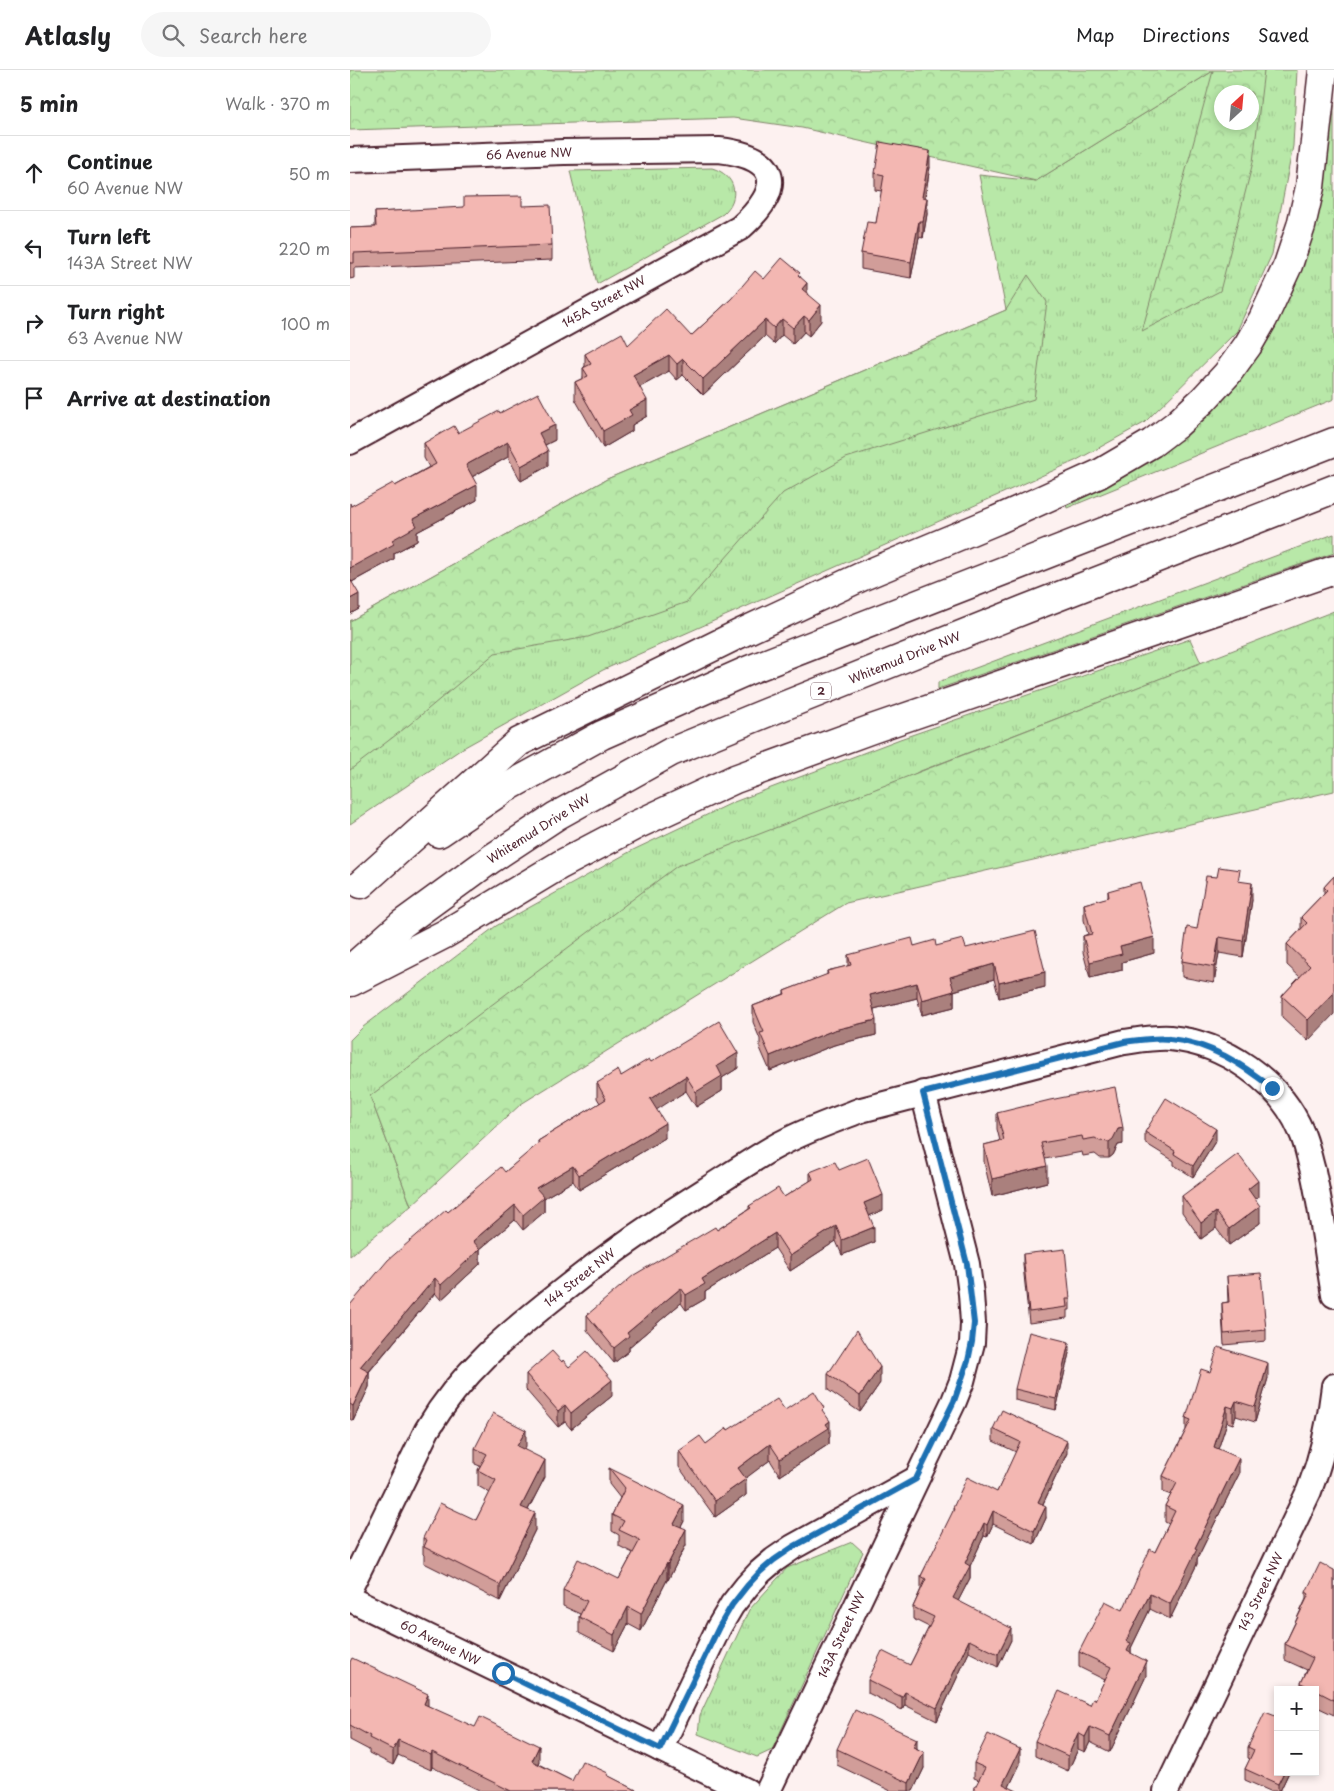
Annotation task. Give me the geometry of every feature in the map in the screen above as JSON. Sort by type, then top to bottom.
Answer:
[{"type":"highway","points":[[356,888],[519,742],[863,576],[998,520],[1099,474],[1152,443],[1177,424],[1215,387],[1248,345],[1263,319],[1285,272],[1301,226],[1310,187],[1323,70]]},
{"type":"highway","points":[[356,888],[504,789],[602,735],[750,670],[1334,442]]},
{"type":"highway","name":"Whitemud Drive NW","points":[[350,970],[402,924],[490,859],[556,816],[671,752],[1007,617],[1334,490]]},
{"type":"highway","points":[[350,983],[444,934],[560,865],[627,829],[735,779],[872,729],[1334,570]]},
{"type":"street","name":"66 Avenue NW","points":[[350,160],[707,150]]},
{"type":"street","name":"145A Street NW","points":[[350,442],[740,228],[758,210],[765,199],[770,187],[770,175],[763,166],[742,154],[730,151],[707,150]]},
{"type":"street","name":"144 Street NW","points":[[350,1588],[427,1430],[439,1410],[466,1375],[502,1340],[595,1265],[641,1232],[771,1149],[844,1117],[923,1093],[1124,1042],[1146,1039],[1170,1038],[1222,1053],[1248,1068],[1272,1088],[1288,1108],[1302,1131],[1318,1193],[1334,1295]]},
{"type":"street","name":"143A Street NW","points":[[768,1791],[954,1401],[962,1381],[972,1342],[974,1323],[967,1264],[923,1093]]},
{"type":"street","name":"143 Street NW","points":[[1166,1791],[1309,1491],[1324,1446],[1331,1415],[1334,1386]]},
{"type":"street","points":[[660,1749],[719,1627],[732,1605],[753,1579],[774,1560],[793,1547],[916,1479]]},
{"type":"street","name":"60 Avenue NW","points":[[350,1599],[747,1791]]},
{"type":"green space","points":[[350,70],[1264,70],[1259,112],[1259,85],[1214,85],[1214,130],[1257,130],[1253,162],[1220,291],[1142,331],[1213,71],[1036,181],[802,128],[733,118],[350,130]]},
{"type":"green space","points":[[1297,70],[1293,146],[1272,254],[1237,331],[1144,423],[1075,461],[603,670],[463,748],[350,824],[350,621],[607,479],[1006,310],[979,175],[1036,181],[1213,71]]},
{"type":"green space","points":[[1334,105],[1334,399],[1067,508],[1065,502],[1232,389],[1262,351],[1295,286],[1306,255],[1322,193]]},
{"type":"green space","points":[[712,168],[720,171],[731,181],[734,194],[729,208],[723,214],[597,284],[570,171]]},
{"type":"green space","points":[[1028,275],[1047,302],[1034,399],[846,458],[783,493],[687,602],[588,637],[495,653],[409,725],[350,770],[350,621],[607,479],[1006,310]]},
{"type":"green space","points":[[1334,534],[1334,553],[938,689],[938,682]]},
{"type":"green space","points":[[1334,611],[1334,791],[846,903],[521,1104],[411,1206],[370,1096],[677,866]]},
{"type":"green space","points":[[1190,639],[1201,663],[918,772],[370,1096],[411,1206],[350,1256],[350,1040],[363,1027],[496,926],[633,850],[734,802],[900,739]]},
{"type":"green space","points":[[852,1542],[863,1552],[772,1750],[757,1757],[698,1734],[700,1715],[749,1610],[787,1568]]},
{"type":"building","points":[[880,142],[930,151],[922,197],[927,198],[923,221],[919,221],[911,262],[861,253],[867,222],[876,223],[884,175],[875,173]]},
{"type":"building","points":[[522,196],[522,206],[550,205],[552,245],[354,253],[354,263],[350,263],[350,228],[376,227],[375,212],[464,207],[464,197]]},
{"type":"building","points":[[782,258],[800,273],[798,275],[807,283],[802,289],[821,305],[809,320],[804,316],[793,328],[782,319],[774,328],[765,320],[703,379],[683,359],[677,364],[669,355],[633,375],[647,400],[629,410],[632,415],[603,431],[575,382],[588,376],[583,368],[591,364],[585,354],[622,333],[628,345],[666,309],[691,336],[731,299],[755,271],[764,279]]},
{"type":"building","points":[[538,393],[555,425],[539,433],[548,451],[521,466],[508,442],[466,465],[477,485],[413,519],[417,526],[392,540],[394,544],[350,568],[350,503],[351,506],[393,483],[395,486],[436,464],[424,443],[454,426],[458,433]]},
{"type":"building","points":[[350,579],[359,594],[350,599]]},
{"type":"building","points":[[1219,867],[1240,870],[1238,881],[1252,883],[1243,941],[1219,937],[1214,967],[1182,961],[1187,927],[1197,929],[1206,876],[1217,877]]},
{"type":"building","points":[[1334,876],[1334,993],[1308,1020],[1282,996],[1310,966],[1287,944],[1307,923],[1301,917],[1327,890],[1324,887]]},
{"type":"building","points":[[1140,882],[1154,937],[1120,946],[1122,954],[1090,962],[1083,936],[1092,934],[1084,904],[1109,897],[1108,891]]},
{"type":"building","points":[[1035,931],[1045,972],[999,983],[994,964],[950,977],[954,991],[922,1000],[917,983],[870,995],[876,1020],[834,1030],[770,1056],[760,1033],[764,1032],[753,1006],[785,994],[784,991],[828,974],[827,971],[851,965],[848,955],[912,938],[914,946],[935,940],[936,946],[963,939],[966,948]]},
{"type":"building","points":[[719,1021],[738,1053],[717,1066],[722,1076],[696,1092],[686,1076],[650,1099],[665,1123],[579,1175],[573,1166],[536,1188],[544,1197],[523,1215],[515,1205],[473,1241],[480,1249],[441,1285],[435,1278],[360,1367],[369,1372],[353,1406],[350,1404],[350,1305],[388,1260],[446,1210],[448,1212],[501,1167],[505,1172],[539,1143],[538,1141],[606,1099],[597,1083],[618,1070],[621,1076],[649,1059],[651,1062]]},
{"type":"building","points":[[1115,1087],[1123,1128],[1118,1129],[1113,1139],[1109,1142],[1100,1141],[1095,1138],[1083,1140],[1082,1136],[1041,1143],[1047,1166],[992,1179],[984,1145],[1004,1140],[997,1113]]},
{"type":"building","points":[[1166,1098],[1216,1129],[1193,1166],[1174,1154],[1175,1151],[1145,1132]]},
{"type":"building","points":[[1238,1154],[1258,1181],[1248,1189],[1260,1206],[1229,1229],[1216,1212],[1201,1223],[1182,1196]]},
{"type":"building","points":[[868,1158],[883,1195],[864,1203],[874,1227],[842,1240],[836,1226],[790,1256],[775,1233],[702,1279],[705,1284],[686,1295],[681,1288],[627,1333],[629,1336],[614,1348],[587,1315],[634,1275],[715,1227],[717,1230],[751,1208],[749,1206],[778,1188],[784,1197],[813,1179],[810,1172],[835,1162],[839,1170]]},
{"type":"building","points":[[1065,1249],[1070,1299],[1066,1299],[1067,1307],[1029,1312],[1023,1254]]},
{"type":"building","points":[[1261,1273],[1266,1330],[1224,1334],[1222,1303],[1229,1302],[1227,1276]]},
{"type":"building","points":[[857,1330],[880,1367],[860,1396],[828,1374]]},
{"type":"building","points":[[1029,1332],[1069,1342],[1056,1399],[1015,1389]]},
{"type":"building","points":[[1218,1347],[1268,1363],[1255,1407],[1236,1401],[1233,1408],[1227,1406],[1214,1447],[1239,1458],[1170,1604],[1150,1594],[1126,1641],[1131,1643],[1127,1651],[1146,1661],[1110,1736],[1090,1727],[1085,1737],[1078,1733],[1068,1756],[1035,1741],[1059,1691],[1090,1705],[1093,1699],[1095,1700],[1111,1667],[1079,1652],[1105,1601],[1123,1610],[1150,1549],[1155,1552],[1175,1511],[1165,1506],[1177,1483],[1163,1476],[1191,1420],[1186,1418],[1201,1369],[1210,1372]]},
{"type":"building","points":[[552,1351],[569,1367],[587,1351],[612,1380],[571,1413],[565,1405],[558,1411],[526,1374]]},
{"type":"building","points":[[814,1391],[824,1408],[822,1410],[830,1421],[826,1424],[829,1428],[780,1459],[770,1444],[738,1468],[746,1479],[715,1501],[679,1451],[700,1436],[706,1444],[727,1428],[728,1430],[777,1399],[785,1410]]},
{"type":"building","points":[[1002,1410],[1067,1441],[1038,1502],[1046,1506],[1034,1531],[993,1511],[987,1525],[984,1523],[965,1563],[970,1566],[953,1598],[1011,1628],[998,1654],[969,1640],[937,1708],[905,1692],[902,1697],[868,1680],[882,1651],[910,1665],[934,1617],[913,1607],[926,1579],[921,1576],[954,1509],[967,1477],[997,1492],[1020,1442],[993,1429]]},
{"type":"building","points":[[493,1413],[526,1430],[517,1446],[545,1460],[521,1507],[535,1513],[500,1585],[424,1547],[427,1540],[423,1538],[440,1503],[476,1520],[496,1480],[478,1470],[487,1454],[475,1448]]},
{"type":"building","points":[[609,1468],[684,1505],[674,1524],[686,1529],[641,1614],[628,1607],[614,1635],[579,1617],[587,1601],[563,1590],[578,1559],[619,1579],[640,1540],[619,1530],[624,1521],[612,1515],[625,1488]]},
{"type":"building","points":[[1320,1563],[1334,1570],[1334,1700],[1319,1692],[1319,1686],[1307,1686],[1301,1683],[1313,1658],[1285,1644],[1309,1594],[1306,1592]]},
{"type":"building","points":[[352,1658],[428,1694],[424,1704],[475,1727],[480,1717],[539,1746],[532,1761],[572,1781],[582,1761],[608,1773],[607,1775],[638,1791],[511,1791],[432,1752],[431,1755],[398,1740],[393,1750],[369,1738],[370,1736],[350,1725],[350,1662]]},
{"type":"building","points":[[855,1710],[917,1739],[913,1747],[924,1752],[909,1783],[837,1749]]},
{"type":"building","points":[[1265,1712],[1274,1715],[1274,1776],[1282,1776],[1278,1784],[1245,1769],[1254,1750],[1248,1747]]},
{"type":"building","points":[[988,1734],[1020,1749],[1003,1784],[1017,1791],[973,1791],[985,1768],[974,1763]]},
{"type":"route","points":[[503,1673],[660,1749],[719,1627],[732,1605],[760,1572],[793,1547],[916,1479],[962,1381],[972,1342],[974,1323],[967,1264],[923,1093],[1124,1042],[1170,1038],[1222,1053],[1248,1068],[1272,1088]]}]
